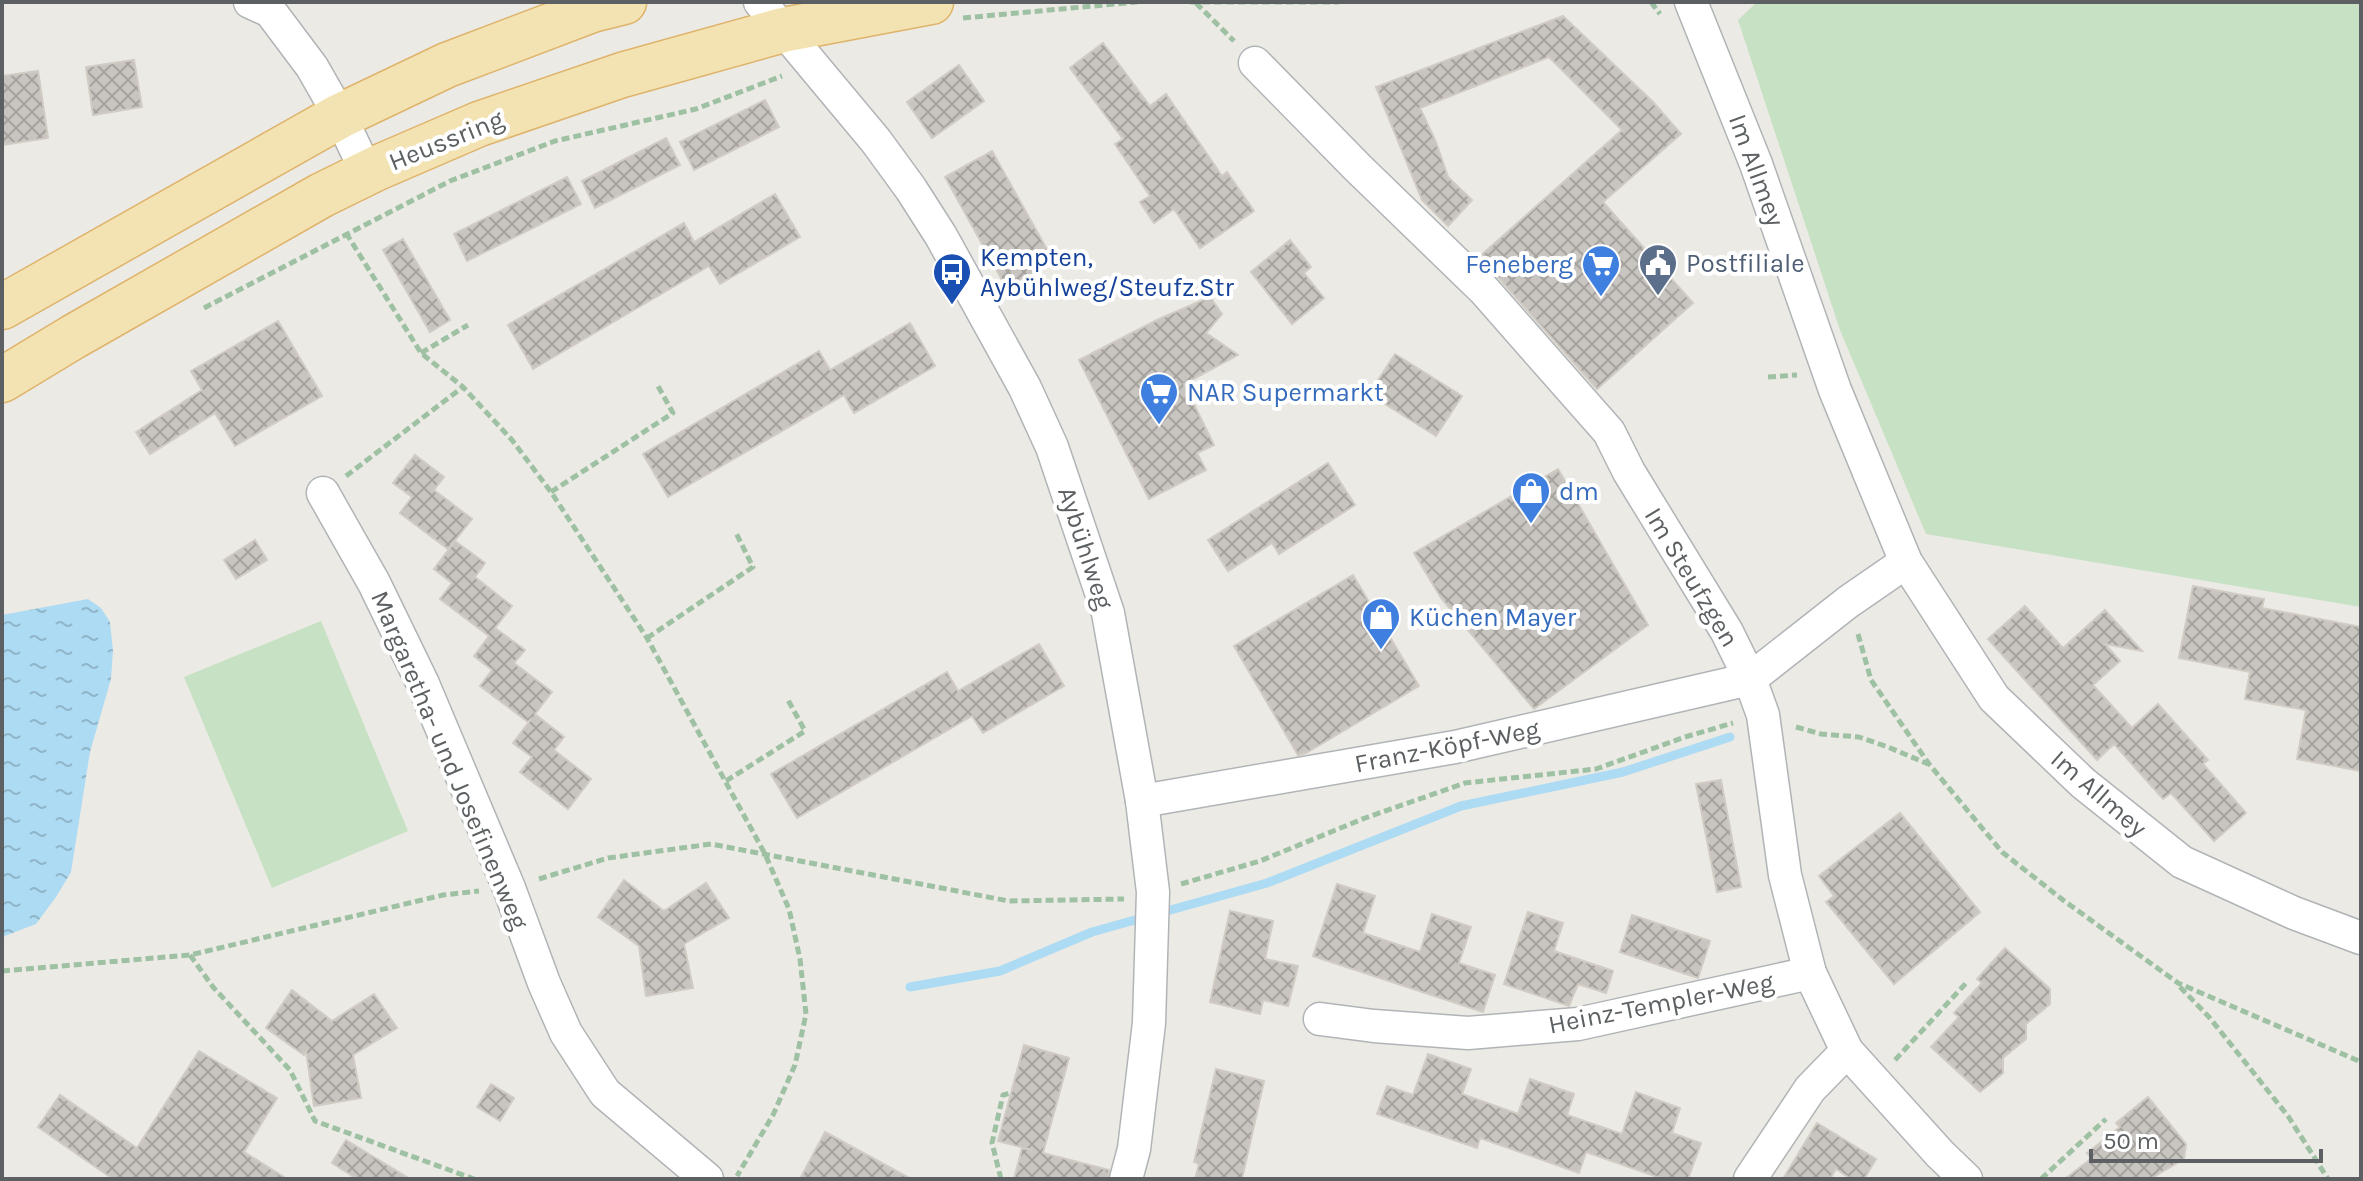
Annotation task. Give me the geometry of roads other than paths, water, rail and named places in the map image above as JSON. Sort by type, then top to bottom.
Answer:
[{"type":"main road","points":[[2,307],[340,116],[447,65],[592,10],[624,2]]},
{"type":"main road","name":"Heussring","points":[[2,380],[322,195],[493,119],[622,75],[771,16],[941,10]]},
{"type":"street","points":[[250,2],[270,11],[312,67],[367,173]]},
{"type":"street","name":"Im Allmey","points":[[1693,11],[1756,164],[1835,390],[1906,562],[1994,698],[2083,783],[2182,862],[2294,913],[2361,938]]},
{"type":"street","name":"Aybühlweg","points":[[771,16],[876,141],[926,212],[1025,388],[1047,435],[1108,613],[1142,801],[1153,899],[1149,1023],[1134,1149],[1126,1179]]},
{"type":"street","name":"Im Steufzgen","points":[[1255,63],[1484,290],[1609,432],[1629,472],[1727,632],[1750,679],[1763,715],[1785,875],[1810,973],[1847,1051],[1966,1179]]},
{"type":"street","name":"Margaretha- und Josefinenweg","points":[[323,493],[374,583],[423,684],[566,1033],[605,1093],[707,1179]]},
{"type":"street","points":[[1750,679],[1848,602],[1906,562]]},
{"type":"street","name":"Franz-Köpf-Weg","points":[[1142,801],[1455,747],[1750,679]]},
{"type":"street","name":"Heinz-Templer-Weg","points":[[1320,1019],[1468,1033],[1578,1024],[1810,973]]},
{"type":"street","points":[[1750,1179],[1810,1089],[1847,1051]]},
{"type":"water","points":[[88,599],[101,608],[110,622],[113,651],[111,679],[90,752],[71,872],[36,924],[2,937],[2,615]]},
{"type":"waterway","points":[[910,987],[1000,971],[1092,932],[1267,883],[1461,806],[1623,772],[1730,737]]},
{"type":"place","name":"Postfiliale","points":[[1658,297]]},
{"type":"place","name":"Feneberg","points":[[1601,298]]},
{"type":"place","name":"Kempten, Aybühlweg/Steufz.Str","points":[[952,306]]},
{"type":"place","name":"NAR Supermarkt","points":[[1159,426]]},
{"type":"place","name":"dm","points":[[1531,525]]},
{"type":"place","name":"Küchen Mayer","points":[[1381,651]]}]
